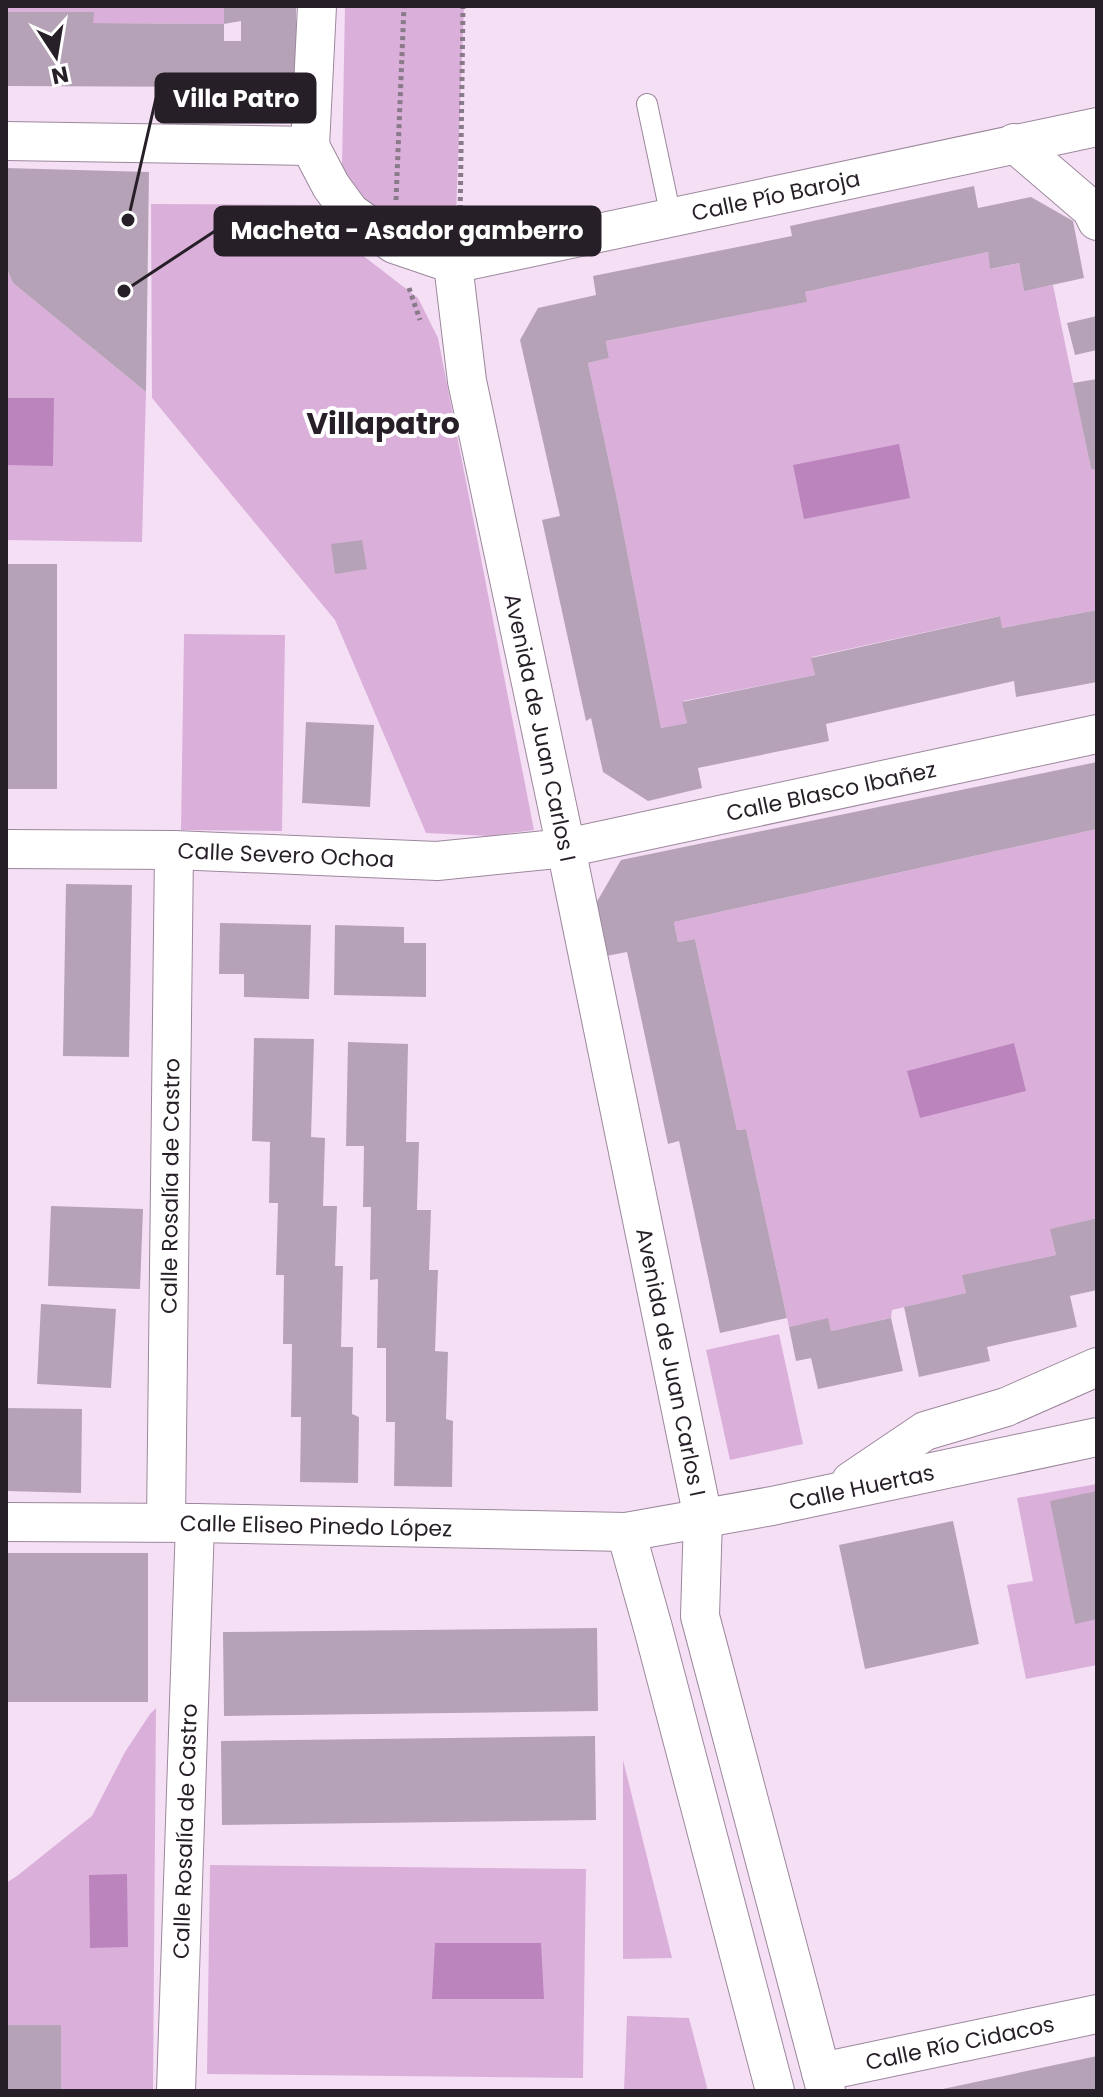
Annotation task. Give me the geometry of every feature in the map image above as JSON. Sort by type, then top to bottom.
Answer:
[{"type":"street","points":[[317,6],[310,146],[331,186],[350,212],[394,244],[456,248]]},
{"type":"street","name":"Calle Pío Baroja","points":[[456,248],[671,217],[1097,127]]},
{"type":"street","points":[[6,141],[310,146]]},
{"type":"street","points":[[1014,143],[1091,209],[1097,221]]},
{"type":"street","name":"Avenida de Juan Carlos I","points":[[456,248],[467,381],[703,1518],[700,1616],[824,2081]]},
{"type":"street","name":"Calle Blasco Ibañez","points":[[566,848],[1097,734]]},
{"type":"street","name":"Calle Severo Ochoa","points":[[6,849],[174,850],[437,861],[566,848]]},
{"type":"street","name":"Calle Rosalía de Castro","points":[[174,850],[180,1522],[176,2091]]},
{"type":"street","points":[[835,1491],[925,1431],[1006,1407],[1097,1367]]},
{"type":"street","name":"Calle Huertas","points":[[626,1532],[772,1506],[1097,1437]]},
{"type":"street","name":"Calle Eliseo Pinedo López","points":[[6,1522],[180,1522],[626,1532]]},
{"type":"street","points":[[626,1532],[775,2091]]},
{"type":"street","name":"Calle Río Cidacos","points":[[824,2081],[1097,2014]]},
{"type":"lane","points":[[647,104],[671,217]]},
{"type":"path","points":[[456,248],[463,6]]},
{"type":"shaded area","points":[[6,6],[224,6],[224,24],[93,23],[93,12],[6,12]]},
{"type":"shaded area","points":[[345,6],[464,6],[455,241],[429,237],[385,221],[357,200],[342,165]]},
{"type":"shaded area","points":[[151,204],[320,205],[344,241],[418,298],[438,338],[534,830],[489,836],[426,833],[335,620],[152,398]]},
{"type":"shaded area","points":[[988,252],[991,269],[1019,263],[1024,290],[1053,285],[1091,469],[1097,470],[1097,610],[1002,628],[999,616],[812,657],[815,675],[683,701],[687,723],[661,728],[588,363],[609,358],[606,341],[806,302],[805,292]]},
{"type":"shaded area","points":[[6,267],[13,283],[146,392],[142,542],[6,540]]},
{"type":"shaded area","points":[[6,398],[54,398],[53,466],[6,465]]},
{"type":"shaded area","points":[[899,444],[910,498],[804,519],[793,465]]},
{"type":"shaded area","points":[[184,634],[285,635],[282,831],[181,830]]},
{"type":"shaded area","points":[[1097,829],[1097,1218],[1051,1229],[1056,1255],[963,1275],[966,1293],[892,1310],[891,1318],[831,1331],[827,1319],[789,1327],[746,1129],[737,1130],[695,939],[678,942],[674,922]]},
{"type":"shaded area","points":[[1014,1043],[1026,1091],[920,1118],[907,1071]]},
{"type":"shaded area","points":[[779,1334],[803,1444],[730,1460],[706,1350]]},
{"type":"shaded area","points":[[1097,1484],[1097,1665],[1026,1679],[1007,1585],[1033,1581],[1017,1498]]},
{"type":"shaded area","points":[[156,1708],[153,2091],[61,2091],[61,2025],[6,2025],[6,1883],[92,1816],[125,1752]]},
{"type":"shaded area","points":[[623,1760],[672,1958],[623,1959]]},
{"type":"shaded area","points":[[210,1865],[586,1869],[583,2078],[207,2074]]},
{"type":"shaded area","points":[[127,1874],[128,1947],[90,1948],[89,1875]]},
{"type":"shaded area","points":[[435,1943],[541,1943],[544,1999],[432,1999]]},
{"type":"shaded area","points":[[627,2016],[689,2018],[708,2091],[624,2091]]},
{"type":"building","points":[[224,6],[296,6],[296,23],[307,23],[306,84],[278,118],[222,117],[224,87],[6,86],[6,12],[94,12],[93,23],[224,24]],"holes":[[[241,21],[241,41],[224,41],[224,24]]]},
{"type":"building","points":[[6,168],[149,172],[146,392],[13,283],[6,267]]},
{"type":"building","points":[[974,186],[978,208],[1031,197],[1073,221],[1084,278],[1024,291],[1019,263],[990,269],[988,252],[805,292],[807,302],[606,341],[609,358],[588,363],[661,728],[687,723],[682,702],[815,675],[811,658],[1000,616],[1002,628],[1097,610],[1097,682],[1016,697],[1014,681],[826,724],[829,741],[698,768],[702,788],[648,801],[603,772],[591,718],[586,721],[542,520],[560,516],[520,340],[538,308],[596,295],[593,276],[792,236],[790,226]]},
{"type":"building","points":[[1097,316],[1097,350],[1075,355],[1067,323]]},
{"type":"building","points":[[1097,379],[1097,470],[1091,469],[1073,383]]},
{"type":"building","points":[[362,540],[367,569],[335,574],[331,544]]},
{"type":"building","points":[[6,564],[57,564],[57,789],[6,789]]},
{"type":"building","points":[[306,722],[374,725],[370,807],[302,803]]},
{"type":"building","points":[[1097,762],[1097,829],[674,922],[678,942],[695,939],[737,1130],[746,1129],[787,1318],[720,1333],[679,1141],[668,1144],[627,952],[606,956],[595,905],[621,860]]},
{"type":"building","points":[[66,884],[132,885],[129,1057],[63,1056]]},
{"type":"building","points":[[220,923],[311,925],[309,999],[244,997],[244,974],[219,974]]},
{"type":"building","points":[[335,925],[404,927],[404,943],[426,943],[426,997],[334,995]]},
{"type":"building","points":[[254,1038],[314,1039],[311,1137],[325,1138],[323,1206],[337,1206],[335,1266],[343,1266],[341,1347],[353,1347],[352,1414],[359,1417],[358,1483],[300,1482],[301,1417],[291,1417],[292,1344],[283,1344],[284,1275],[276,1275],[278,1203],[269,1203],[270,1142],[252,1141]]},
{"type":"building","points":[[348,1042],[408,1044],[406,1142],[419,1142],[417,1210],[431,1210],[429,1270],[438,1270],[435,1351],[448,1352],[446,1419],[453,1421],[452,1487],[394,1486],[395,1422],[386,1422],[386,1348],[377,1348],[378,1279],[370,1280],[371,1207],[363,1207],[364,1146],[346,1146]]},
{"type":"building","points":[[51,1206],[143,1209],[140,1289],[48,1286]]},
{"type":"building","points":[[1097,1218],[1097,1290],[1070,1296],[1077,1327],[987,1347],[990,1361],[919,1377],[904,1307],[966,1293],[962,1275],[1056,1255],[1050,1229]]},
{"type":"building","points":[[41,1304],[116,1309],[111,1388],[37,1384]]},
{"type":"building","points":[[828,1318],[831,1331],[891,1318],[903,1371],[818,1389],[811,1358],[796,1361],[789,1327]]},
{"type":"building","points":[[6,1408],[82,1409],[81,1493],[6,1491]]},
{"type":"building","points":[[1097,1491],[1097,1619],[1075,1624],[1050,1501]]},
{"type":"building","points":[[953,1521],[979,1644],[865,1669],[839,1545]]},
{"type":"building","points":[[6,1553],[148,1553],[148,1702],[6,1702]]},
{"type":"building","points":[[597,1628],[598,1711],[224,1716],[223,1632]]},
{"type":"building","points":[[595,1736],[596,1820],[222,1825],[221,1741]]},
{"type":"building","points":[[6,2025],[61,2025],[61,2091],[6,2091]]},
{"type":"building","points":[[1097,2056],[1097,2091],[938,2090]]},
{"type":"place","name":"Villa Patro","points":[[128,220]]},
{"type":"place","name":"Macheta - Asador gamberro","points":[[124,291]]},
{"type":"district","name":"Villapatro","points":[[383,424]]}]
